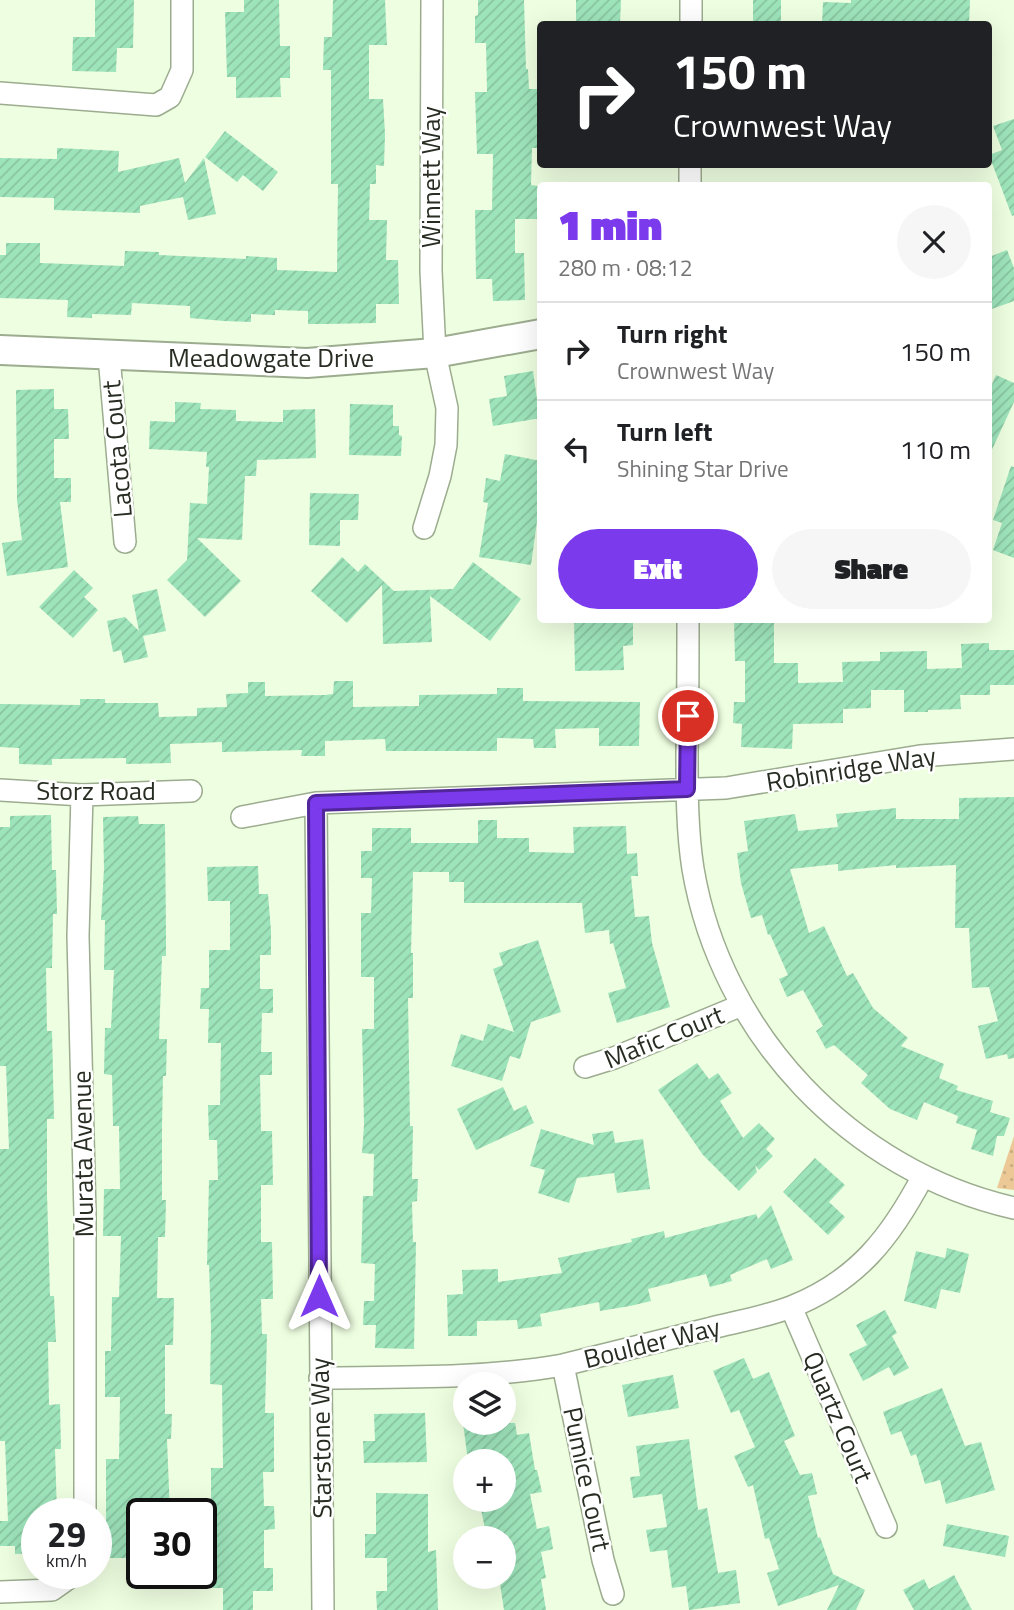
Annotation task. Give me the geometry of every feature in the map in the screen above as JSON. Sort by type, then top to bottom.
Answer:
[{"type":"street","points":[[0,93],[156,105],[170,97],[182,70],[182,0]]},
{"type":"street","name":"Winnett Way","points":[[424,528],[440,476],[446,445],[447,408],[435,353],[430,271],[432,0]]},
{"type":"street","points":[[691,0],[691,21]]},
{"type":"street","name":"Meadowgate Drive","points":[[0,350],[307,363],[435,353],[537,335]]},
{"type":"street","name":"Lacota Court","points":[[108,356],[125,542]]},
{"type":"street","points":[[688,623],[687,789],[693,869],[705,919],[720,960],[742,1005],[789,1072],[819,1104],[847,1128],[883,1154],[923,1175],[969,1195],[1014,1208]]},
{"type":"street","name":"Robinridge Way","points":[[242,817],[316,803],[726,788],[920,756],[1014,750]]},
{"type":"street","name":"Storz Road","points":[[0,790],[82,795],[191,791]]},
{"type":"street","name":"Murata Avenue","points":[[82,795],[78,936],[85,1215],[85,1498]]},
{"type":"street","name":"Starstone Way","points":[[316,803],[323,1610]]},
{"type":"street","name":"Mafic Court","points":[[585,1067],[614,1058],[742,1005]]},
{"type":"street","name":"Boulder Way","points":[[320,1378],[481,1376],[563,1364],[791,1307],[816,1296],[861,1264],[885,1239],[907,1207],[923,1175]]},
{"type":"street","name":"Quartz Court","points":[[791,1307],[886,1527]]},
{"type":"street","name":"Pumice Court","points":[[563,1364],[603,1560],[613,1594]]},
{"type":"street","points":[[0,1592],[53,1589]]},
{"type":"shaded area","points":[[1014,1136],[1014,1190],[997,1188]]},
{"type":"building","points":[[95,0],[134,0],[133,48],[117,48],[116,72],[72,71],[73,37],[95,37]]},
{"type":"building","points":[[244,0],[279,0],[280,46],[290,46],[290,78],[280,78],[281,97],[236,98],[236,77],[227,77],[225,12],[244,12]]},
{"type":"building","points":[[333,0],[385,0],[387,45],[369,45],[369,99],[383,99],[385,134],[384,166],[376,165],[376,184],[370,184],[369,220],[387,220],[386,260],[398,260],[399,304],[376,304],[376,323],[308,324],[308,311],[275,310],[275,315],[251,314],[251,322],[224,321],[190,318],[190,306],[132,303],[131,315],[92,314],[92,318],[67,317],[68,300],[0,298],[0,255],[6,255],[6,243],[40,243],[40,263],[124,266],[125,251],[159,252],[159,255],[277,258],[277,270],[337,272],[338,184],[331,184],[331,70],[323,70],[324,37],[332,37]]},
{"type":"building","points":[[478,0],[524,0],[526,69],[529,89],[537,89],[537,148],[532,148],[531,185],[537,186],[537,219],[515,219],[515,253],[524,253],[525,300],[493,301],[492,279],[476,279],[475,210],[492,210],[493,154],[477,154],[475,92],[487,92],[486,43],[475,43],[475,16],[478,15]]},
{"type":"building","points":[[576,0],[621,0],[620,21],[576,21]]},
{"type":"building","points":[[753,0],[781,0],[781,21],[753,21]]},
{"type":"building","points":[[851,0],[970,0],[969,21],[822,21],[823,2],[851,3]]},
{"type":"building","points":[[1014,119],[1012,216],[992,163],[992,154],[1002,150],[993,126]]},
{"type":"building","points":[[225,131],[278,172],[263,191],[243,175],[237,182],[205,157]]},
{"type":"building","points":[[57,148],[119,151],[118,172],[179,158],[185,183],[204,158],[216,214],[188,220],[183,197],[140,206],[140,213],[54,210],[54,198],[0,197],[0,158],[57,159]]},
{"type":"building","points":[[1007,250],[1014,268],[1014,301],[992,309],[992,256]]},
{"type":"building","points":[[533,371],[537,419],[493,426],[489,399],[507,396],[504,376]]},
{"type":"building","points":[[996,375],[1014,383],[1014,402],[992,450],[992,384]]},
{"type":"building","points":[[54,389],[54,409],[68,409],[69,439],[54,439],[54,478],[71,478],[71,502],[60,502],[68,567],[7,576],[2,543],[22,540],[17,500],[16,390]]},
{"type":"building","points":[[175,402],[201,403],[200,409],[236,410],[236,421],[283,422],[283,410],[315,409],[316,458],[257,460],[256,476],[245,476],[242,540],[197,538],[241,581],[205,617],[167,580],[187,560],[190,503],[207,504],[209,467],[206,467],[207,452],[149,449],[150,421],[175,422]]},
{"type":"building","points":[[350,404],[393,405],[393,426],[399,426],[399,435],[402,436],[401,456],[349,455]]},
{"type":"building","points":[[505,454],[537,460],[537,521],[531,565],[479,557],[488,503],[483,502],[486,478],[500,481]]},
{"type":"building","points":[[1011,466],[1014,467],[1014,558],[993,550],[1002,523],[993,520]]},
{"type":"building","points":[[310,493],[359,494],[358,520],[340,520],[340,546],[309,545]]},
{"type":"building","points":[[342,557],[358,572],[365,564],[394,591],[453,589],[473,562],[521,599],[490,641],[430,596],[432,642],[383,644],[382,585],[347,623],[311,591]]},
{"type":"building","points":[[74,570],[93,588],[84,597],[98,610],[73,638],[39,607]]},
{"type":"building","points":[[157,589],[166,631],[143,636],[148,657],[124,663],[121,650],[113,652],[107,621],[125,617],[139,631],[132,595]]},
{"type":"building","points":[[574,623],[633,623],[633,645],[623,646],[624,670],[575,671]]},
{"type":"building","points":[[734,623],[774,623],[774,663],[798,663],[798,683],[843,682],[842,662],[880,661],[880,652],[927,651],[927,669],[962,668],[961,644],[989,643],[989,650],[1014,650],[1014,685],[990,685],[990,695],[960,695],[961,709],[928,712],[904,712],[904,690],[871,690],[871,708],[843,709],[843,723],[793,724],[792,749],[741,747],[742,724],[733,723],[734,702],[745,702],[745,661],[735,661]]},
{"type":"building","points":[[334,681],[353,681],[353,707],[419,706],[419,695],[497,694],[497,688],[523,688],[523,701],[640,702],[639,746],[599,746],[599,728],[555,729],[556,748],[534,748],[533,739],[497,738],[497,751],[386,751],[385,739],[325,741],[325,756],[301,756],[302,750],[222,752],[222,742],[170,744],[171,763],[126,764],[126,758],[52,759],[52,765],[19,764],[19,748],[0,747],[0,704],[80,705],[80,699],[105,699],[105,703],[158,703],[159,717],[197,716],[197,708],[227,707],[226,694],[248,693],[248,682],[265,682],[265,696],[333,694]]},
{"type":"building","points":[[1014,797],[1014,1058],[1008,1059],[1007,1054],[986,1059],[978,1026],[998,1021],[989,987],[972,988],[969,928],[955,928],[956,865],[896,868],[896,865],[838,871],[838,864],[790,869],[809,933],[824,926],[847,976],[853,973],[873,1008],[908,1038],[901,1046],[944,1064],[939,1078],[958,1086],[956,1090],[993,1101],[990,1112],[1010,1118],[1004,1136],[997,1136],[993,1156],[971,1149],[977,1130],[956,1123],[958,1116],[924,1102],[917,1120],[890,1109],[861,1083],[868,1075],[834,1045],[826,1049],[816,1031],[823,1026],[803,990],[787,997],[779,979],[788,975],[770,934],[768,935],[762,915],[751,918],[741,883],[737,853],[748,851],[744,821],[795,814],[798,831],[838,827],[836,814],[896,808],[896,819],[959,819],[959,798]]},
{"type":"building","points":[[51,815],[52,870],[56,870],[57,914],[53,914],[52,968],[46,968],[47,1031],[52,1031],[54,1119],[47,1119],[47,1193],[50,1296],[54,1296],[56,1342],[48,1342],[49,1405],[60,1404],[61,1449],[55,1449],[57,1498],[21,1498],[21,1554],[15,1554],[15,1546],[0,1546],[0,1521],[8,1521],[5,1441],[0,1441],[0,1149],[9,1149],[6,1066],[0,1066],[0,827],[10,827],[10,816]]},
{"type":"building","points":[[138,816],[139,824],[165,824],[166,956],[162,956],[159,1039],[167,1039],[162,1126],[162,1200],[166,1200],[165,1237],[158,1237],[157,1298],[174,1298],[173,1345],[165,1345],[165,1414],[172,1414],[171,1439],[167,1439],[169,1498],[126,1498],[126,1558],[112,1558],[112,1498],[106,1498],[106,1459],[119,1459],[120,1397],[105,1397],[105,1351],[111,1351],[112,1297],[119,1297],[121,1236],[103,1236],[104,1189],[120,1189],[119,1126],[113,1126],[112,1075],[104,1074],[105,1028],[111,1028],[114,970],[104,970],[105,920],[101,920],[103,817]]},
{"type":"building","points":[[478,820],[497,820],[497,838],[529,838],[529,852],[574,853],[573,827],[626,826],[627,854],[637,853],[638,876],[631,876],[635,917],[649,916],[652,943],[670,1007],[617,1023],[608,993],[626,988],[613,943],[610,944],[609,930],[585,933],[582,903],[464,903],[464,882],[449,882],[449,872],[413,872],[413,998],[408,998],[410,1126],[413,1126],[412,1179],[418,1179],[417,1201],[412,1202],[413,1242],[416,1242],[414,1349],[375,1348],[376,1325],[363,1325],[364,1301],[374,1301],[375,1264],[361,1263],[363,1196],[373,1196],[374,1154],[362,1153],[362,1029],[374,1029],[374,977],[361,977],[361,913],[371,913],[372,878],[361,878],[361,851],[372,851],[372,828],[411,828],[411,843],[478,843]]},
{"type":"building","points":[[258,866],[259,894],[268,894],[271,931],[271,955],[260,955],[260,989],[273,989],[273,1013],[262,1013],[261,1052],[272,1052],[272,1075],[260,1075],[261,1131],[272,1131],[273,1185],[261,1185],[261,1242],[272,1242],[273,1299],[261,1299],[262,1334],[267,1334],[265,1413],[274,1413],[274,1472],[263,1472],[264,1506],[274,1506],[275,1529],[264,1530],[264,1568],[273,1568],[273,1591],[253,1591],[253,1610],[223,1610],[223,1588],[217,1588],[217,1498],[211,1498],[211,1468],[223,1468],[222,1385],[210,1384],[211,1327],[207,1265],[209,1180],[218,1180],[217,1140],[209,1140],[208,1105],[220,1105],[221,1043],[208,1043],[209,1009],[200,1009],[201,988],[209,988],[209,950],[230,950],[230,901],[208,901],[207,867]]},
{"type":"building","points":[[538,940],[561,1012],[531,1022],[520,1059],[510,1056],[502,1081],[451,1066],[461,1034],[483,1041],[488,1024],[514,1032],[493,969],[503,965],[499,953]]},
{"type":"building","points":[[697,1063],[709,1079],[718,1073],[732,1093],[720,1101],[743,1138],[759,1123],[775,1139],[766,1149],[773,1156],[759,1170],[755,1165],[757,1172],[739,1191],[703,1155],[658,1090]]},
{"type":"building","points":[[503,1087],[514,1111],[526,1105],[534,1123],[476,1150],[457,1109]]},
{"type":"building","points":[[541,1129],[594,1145],[592,1134],[613,1131],[615,1143],[643,1139],[650,1189],[617,1193],[614,1173],[577,1178],[569,1203],[538,1193],[545,1170],[530,1166]]},
{"type":"building","points":[[815,1158],[845,1185],[829,1202],[845,1217],[828,1235],[783,1192]]},
{"type":"building","points":[[771,1205],[793,1260],[771,1269],[767,1259],[730,1275],[732,1281],[710,1287],[706,1274],[648,1289],[651,1301],[600,1311],[599,1302],[540,1314],[542,1326],[518,1329],[517,1320],[477,1321],[477,1336],[448,1336],[447,1295],[463,1294],[462,1270],[498,1269],[498,1282],[562,1273],[558,1258],[632,1242],[631,1239],[664,1231],[665,1238],[756,1214],[758,1219]]},
{"type":"building","points":[[947,1248],[969,1254],[960,1293],[941,1289],[936,1309],[904,1301],[916,1251],[945,1258]]},
{"type":"building","points":[[885,1310],[897,1333],[892,1336],[909,1368],[894,1376],[889,1367],[863,1381],[849,1354],[867,1345],[856,1325]]},
{"type":"building","points":[[744,1358],[753,1379],[769,1372],[795,1436],[784,1441],[800,1475],[812,1473],[817,1494],[808,1496],[818,1538],[820,1537],[833,1574],[865,1590],[856,1610],[827,1610],[839,1585],[778,1606],[767,1573],[779,1569],[769,1538],[765,1539],[753,1485],[748,1487],[734,1456],[755,1447],[739,1410],[731,1413],[713,1371]]},
{"type":"building","points":[[673,1375],[679,1408],[628,1417],[622,1385]]},
{"type":"building","points":[[942,1388],[965,1446],[981,1442],[995,1490],[946,1504],[940,1480],[925,1484],[916,1454],[911,1456],[901,1431],[891,1435],[883,1412]]},
{"type":"building","points":[[425,1413],[427,1462],[364,1463],[363,1441],[375,1441],[374,1414]]},
{"type":"building","points":[[516,1429],[517,1435],[529,1433],[535,1470],[542,1492],[530,1494],[537,1529],[549,1526],[553,1549],[541,1552],[546,1578],[541,1579],[546,1610],[504,1610],[501,1589],[516,1589],[516,1526],[484,1526],[482,1512],[516,1512],[516,1449],[466,1449],[465,1435],[516,1435]]},
{"type":"building","points":[[689,1439],[698,1510],[707,1508],[718,1573],[736,1570],[740,1603],[689,1610],[686,1586],[672,1588],[667,1550],[650,1552],[646,1530],[667,1527],[662,1494],[633,1498],[630,1477],[640,1476],[636,1446]]},
{"type":"building","points":[[376,1493],[428,1494],[428,1552],[436,1550],[438,1610],[377,1610],[376,1591],[387,1591],[387,1558],[365,1558],[365,1534],[376,1534]]},
{"type":"building","points":[[947,1524],[1009,1536],[1005,1557],[943,1546]]},
{"type":"building","points":[[954,1575],[972,1610],[914,1610],[903,1590],[924,1579],[929,1589]]},
{"type":"route","points":[[319,1296],[316,803],[687,789],[688,716]]}]
